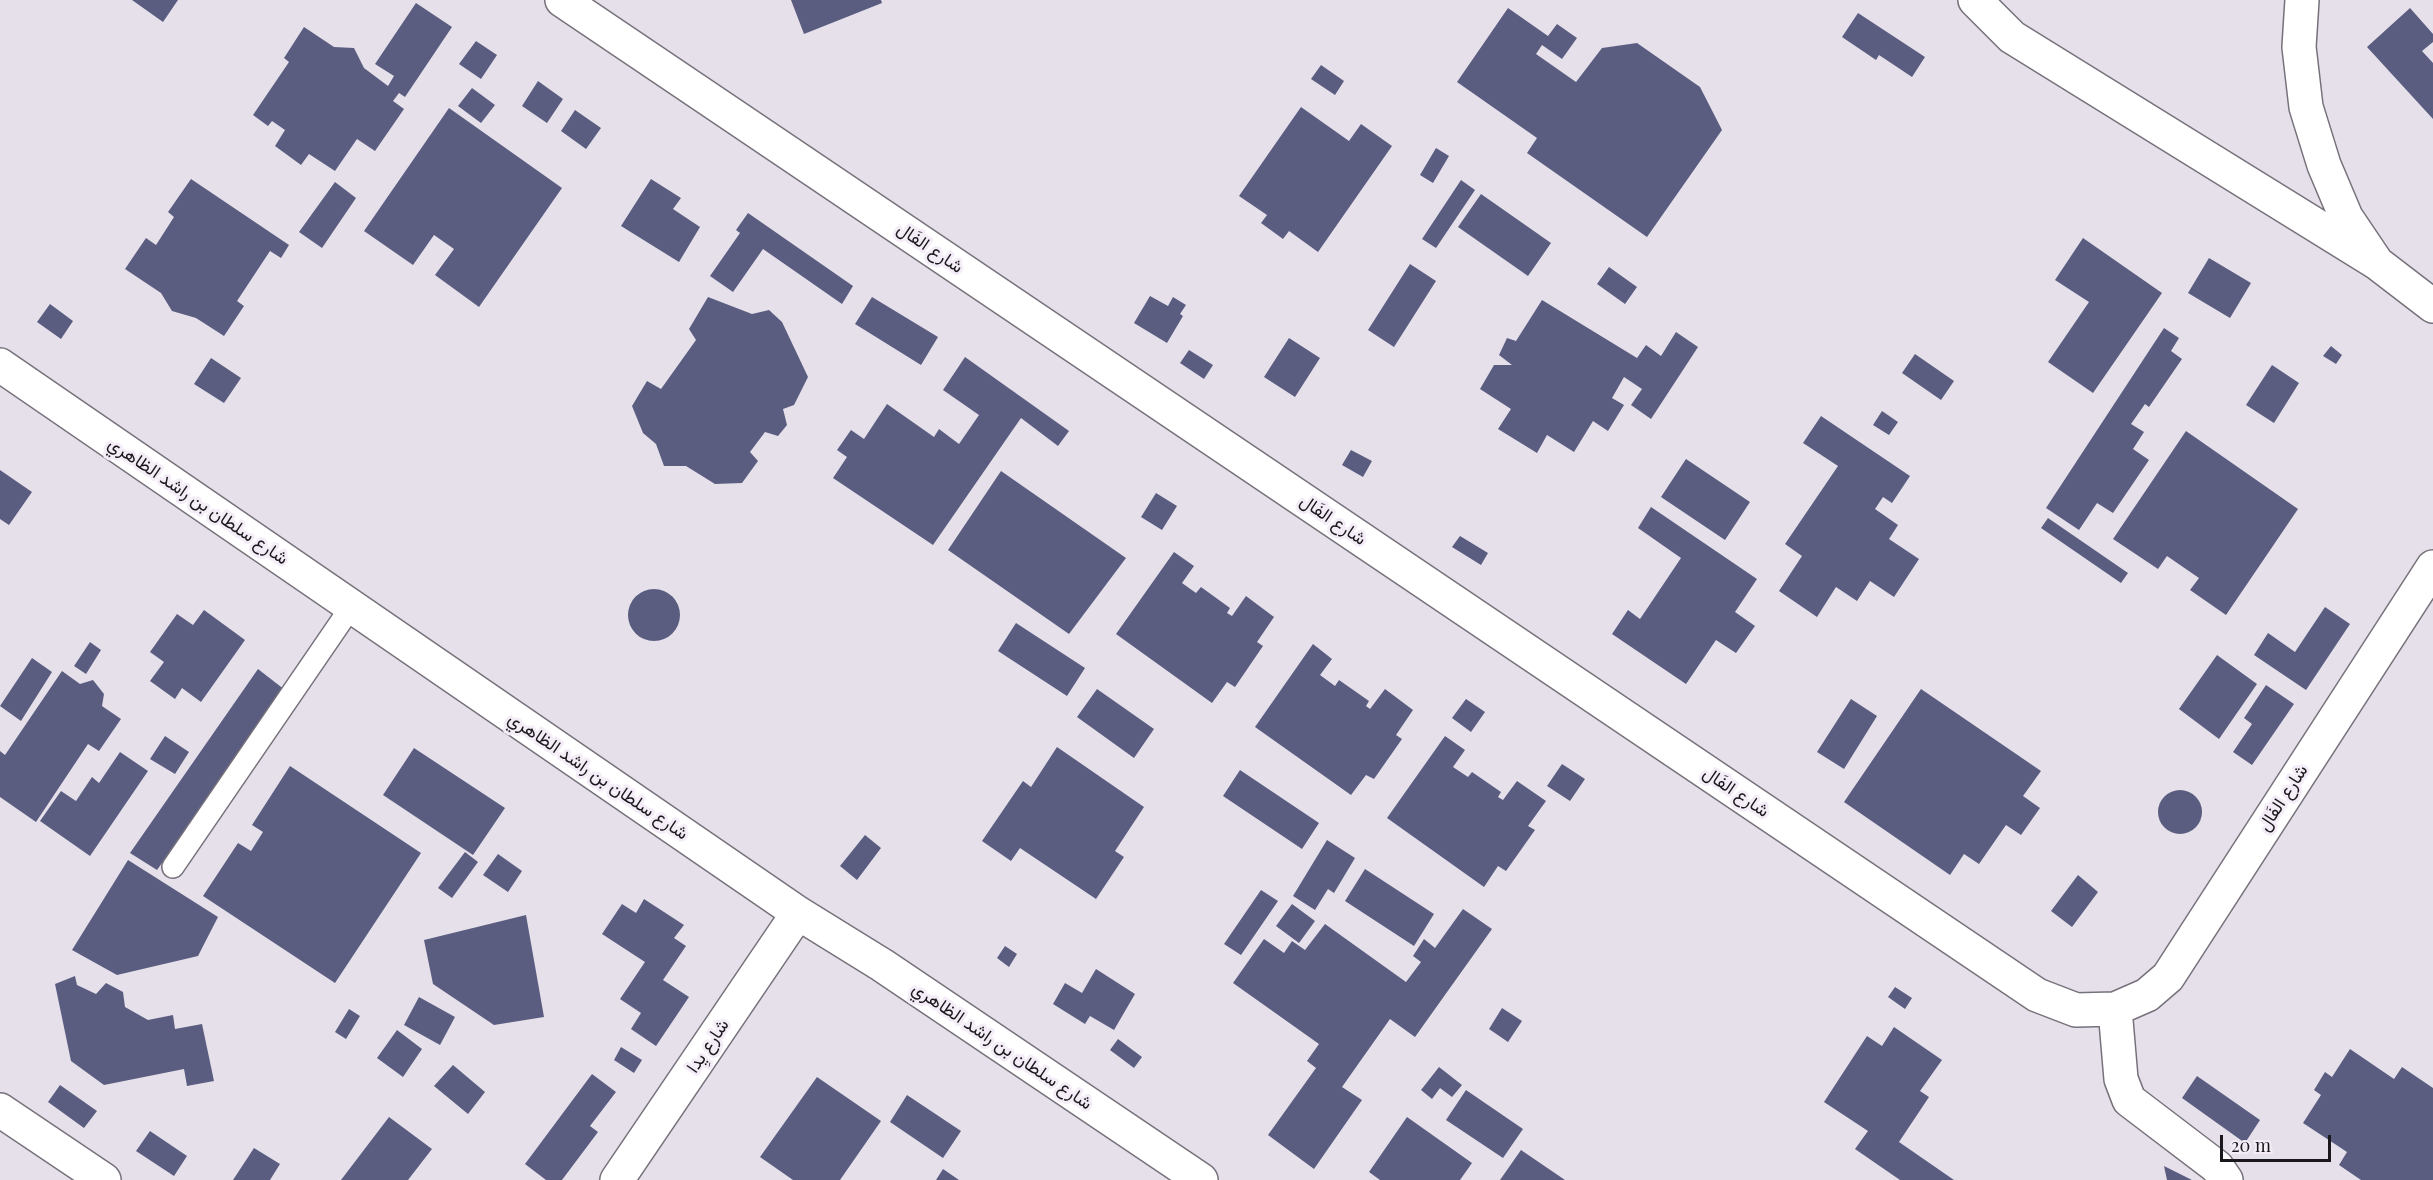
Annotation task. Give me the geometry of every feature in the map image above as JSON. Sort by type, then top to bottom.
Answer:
[{"type":"street","name":"شارع الفَال","points":[[562,0],[2037,995],[2076,1010],[2115,1009],[2147,995],[2168,977],[2433,567]]},
{"type":"street","points":[[1975,0],[2012,37],[2377,263],[2433,306]]},
{"type":"street","points":[[2302,0],[2299,47],[2306,107],[2324,165],[2346,217],[2377,263]]},
{"type":"street","name":"شارع سلطان بن راشد الظاهري","points":[[0,365],[798,913],[882,965],[1201,1180]]},
{"type":"street","name":"شارع يِدا","points":[[617,1180],[798,913]]},
{"type":"street","points":[[2115,1009],[2121,1079],[2130,1100],[2207,1158],[2226,1180]]},
{"type":"street","points":[[0,1110],[104,1180]]},
{"type":"lane","points":[[173,867],[351,607]]},
{"type":"building","points":[[132,0],[178,0],[163,22]]},
{"type":"building","points":[[791,0],[881,0],[882,3],[804,34]]},
{"type":"building","points":[[416,3],[452,27],[405,97],[399,93],[393,101],[404,109],[375,151],[357,139],[335,171],[309,154],[301,165],[275,146],[285,130],[272,121],[268,126],[253,115],[289,62],[284,58],[304,27],[334,47],[354,48],[364,68],[388,86],[394,76],[375,64]]},
{"type":"building","points":[[1508,8],[1548,36],[1557,24],[1577,38],[1562,59],[1542,45],[1536,54],[1576,82],[1602,48],[1637,43],[1700,87],[1722,130],[1647,237],[1527,153],[1537,138],[1457,82]]},
{"type":"building","points":[[2410,8],[2433,34],[2433,42],[2422,51],[2433,63],[2433,119],[2367,47]]},
{"type":"building","points":[[1858,13],[1925,57],[1912,77],[1879,55],[1876,60],[1842,37]]},
{"type":"building","points":[[476,41],[497,55],[481,79],[459,64]]},
{"type":"building","points":[[1321,65],[1344,81],[1335,95],[1311,79]]},
{"type":"building","points":[[538,81],[563,99],[547,123],[522,106]]},
{"type":"building","points":[[472,88],[495,105],[481,123],[458,106]]},
{"type":"building","points":[[1301,107],[1349,141],[1361,124],[1392,146],[1318,252],[1289,231],[1283,239],[1261,223],[1267,215],[1239,196]]},
{"type":"building","points":[[449,108],[562,188],[479,307],[435,275],[454,249],[434,235],[413,265],[364,231]]},
{"type":"building","points":[[575,110],[601,128],[586,149],[561,131]]},
{"type":"building","points":[[1436,148],[1449,156],[1433,183],[1420,175]]},
{"type":"building","points":[[191,179],[289,245],[281,258],[270,251],[237,301],[244,306],[224,336],[196,318],[172,311],[161,293],[125,269],[146,238],[156,245],[174,217],[168,212]]},
{"type":"building","points":[[651,179],[681,198],[673,209],[700,227],[679,262],[621,226]]},
{"type":"building","points":[[1461,180],[1475,190],[1436,248],[1422,239]]},
{"type":"building","points":[[335,182],[356,198],[322,248],[299,232]]},
{"type":"building","points":[[1481,194],[1551,243],[1528,276],[1458,227]]},
{"type":"building","points":[[748,213],[853,286],[842,304],[763,249],[733,292],[710,276],[740,233],[736,230]]},
{"type":"building","points":[[2083,238],[2162,293],[2093,393],[2048,362],[2089,302],[2055,280]]},
{"type":"building","points":[[2209,258],[2251,283],[2230,318],[2188,293]]},
{"type":"building","points":[[1410,264],[1436,281],[1394,347],[1368,330]]},
{"type":"building","points":[[1609,267],[1637,287],[1625,304],[1597,284]]},
{"type":"building","points":[[1150,296],[1168,306],[1173,297],[1186,305],[1180,314],[1183,316],[1167,343],[1134,323]]},
{"type":"building","points":[[708,297],[752,314],[769,310],[782,322],[808,377],[794,405],[783,409],[787,425],[778,436],[765,432],[750,452],[758,461],[742,483],[715,484],[686,466],[664,466],[656,444],[643,433],[632,406],[647,381],[661,389],[696,340],[689,329]]},
{"type":"building","points":[[872,297],[938,337],[921,365],[855,324]]},
{"type":"building","points":[[1542,300],[1637,358],[1646,345],[1661,356],[1676,332],[1698,347],[1651,419],[1631,405],[1642,389],[1624,377],[1612,398],[1624,405],[1608,431],[1593,421],[1574,452],[1547,435],[1537,453],[1498,429],[1511,409],[1480,389],[1494,365],[1512,365],[1499,355],[1507,338],[1516,341]]},
{"type":"building","points":[[50,304],[73,321],[61,339],[37,322]]},
{"type":"building","points":[[2164,328],[2179,338],[2171,351],[2182,359],[2149,407],[2145,404],[2131,424],[2144,432],[2133,449],[2149,460],[2113,513],[2097,503],[2079,530],[2046,508]]},
{"type":"building","points":[[1289,338],[1320,358],[1295,397],[1264,377]]},
{"type":"building","points":[[2331,346],[2342,355],[2336,364],[2323,356]]},
{"type":"building","points":[[1189,350],[1213,365],[1204,379],[1180,363]]},
{"type":"building","points":[[1915,354],[1954,381],[1941,400],[1902,373]]},
{"type":"building","points":[[965,357],[1069,431],[1058,446],[1021,418],[933,545],[833,478],[847,457],[837,450],[851,430],[864,439],[887,404],[934,437],[939,429],[959,444],[979,415],[943,390]]},
{"type":"building","points":[[211,358],[241,378],[224,403],[194,384]]},
{"type":"building","points":[[2272,365],[2299,383],[2274,423],[2246,405]]},
{"type":"building","points":[[1882,411],[1898,422],[1889,435],[1873,425]]},
{"type":"building","points":[[1821,416],[1910,476],[1892,503],[1883,497],[1875,509],[1898,525],[1889,539],[1919,559],[1894,597],[1870,581],[1857,601],[1836,587],[1817,617],[1779,591],[1802,556],[1785,544],[1838,466],[1803,443]]},
{"type":"building","points":[[2186,431],[2298,509],[2226,615],[2190,590],[2199,578],[2167,556],[2158,569],[2113,539]]},
{"type":"building","points":[[1351,450],[1372,461],[1363,477],[1342,465]]},
{"type":"building","points":[[1686,459],[1750,502],[1725,540],[1661,497]]},
{"type":"building","points":[[0,470],[32,492],[9,525],[0,519]]},
{"type":"building","points":[[1001,471],[1126,558],[1069,634],[948,550]]},
{"type":"building","points":[[1156,493],[1177,506],[1162,530],[1141,517]]},
{"type":"building","points":[[1651,507],[1757,579],[1735,612],[1755,626],[1736,653],[1716,640],[1686,684],[1612,634],[1628,610],[1640,619],[1681,558],[1638,528]]},
{"type":"building","points":[[2048,518],[2128,573],[2121,583],[2041,528]]},
{"type":"building","points":[[1460,536],[1488,553],[1481,565],[1452,547]]},
{"type":"building","points":[[1174,552],[1194,566],[1182,583],[1196,593],[1201,587],[1230,608],[1227,613],[1232,616],[1246,596],[1274,617],[1257,642],[1263,646],[1235,687],[1227,682],[1212,703],[1116,634]]},
{"type":"building","points":[[654,589],[664,591],[672,597],[678,605],[680,615],[678,625],[672,633],[664,639],[654,641],[644,639],[636,633],[630,625],[628,615],[630,605],[636,597],[644,591]]},
{"type":"building","points":[[2325,607],[2350,624],[2306,690],[2254,655],[2268,633],[2295,652]]},
{"type":"building","points":[[204,610],[245,640],[201,702],[182,688],[175,699],[150,681],[164,662],[150,652],[177,614],[193,625]]},
{"type":"building","points":[[1016,623],[1085,668],[1067,696],[998,651]]},
{"type":"building","points":[[90,642],[101,650],[86,674],[74,666]]},
{"type":"building","points":[[1313,644],[1332,659],[1320,675],[1335,686],[1339,680],[1369,701],[1366,706],[1370,709],[1385,689],[1413,710],[1396,735],[1402,739],[1374,779],[1366,775],[1351,795],[1255,727]]},
{"type":"building","points":[[2217,655],[2257,684],[2219,739],[2179,709]]},
{"type":"building","points":[[32,658],[52,672],[21,721],[0,706]]},
{"type":"building","points":[[258,669],[285,690],[157,870],[130,853]]},
{"type":"building","points":[[62,671],[80,684],[93,680],[104,694],[102,706],[121,719],[99,751],[88,744],[36,822],[0,797],[0,751],[5,755]]},
{"type":"building","points":[[2266,685],[2294,704],[2252,765],[2233,752],[2252,724],[2244,718]]},
{"type":"building","points":[[1097,689],[1154,729],[1134,758],[1077,717]]},
{"type":"building","points":[[1921,689],[2041,771],[2023,796],[2040,808],[2021,835],[2006,825],[1979,864],[1964,854],[1950,875],[1844,802]]},
{"type":"building","points":[[1466,699],[1485,712],[1471,732],[1452,718]]},
{"type":"building","points":[[1851,699],[1877,716],[1844,769],[1817,752]]},
{"type":"building","points":[[165,736],[189,752],[175,774],[150,759]]},
{"type":"building","points":[[1445,736],[1465,750],[1453,767],[1468,777],[1472,772],[1501,792],[1498,797],[1503,800],[1517,781],[1546,801],[1528,826],[1535,830],[1506,871],[1498,866],[1484,887],[1387,818]]},
{"type":"building","points":[[1057,747],[1144,807],[1115,851],[1124,857],[1096,899],[1020,848],[1011,861],[982,841],[1023,781],[1031,787]]},
{"type":"building","points":[[414,748],[505,808],[473,855],[383,795]]},
{"type":"building","points":[[120,752],[148,771],[90,856],[40,821],[61,791],[76,801],[92,777],[99,783]]},
{"type":"building","points":[[1562,764],[1585,779],[1570,801],[1547,786]]},
{"type":"building","points":[[290,766],[421,853],[335,983],[203,896],[238,843],[251,851],[263,832],[252,825]]},
{"type":"building","points":[[1240,770],[1319,823],[1302,849],[1223,796]]},
{"type":"building","points":[[2180,790],[2195,797],[2202,812],[2195,827],[2180,834],[2165,827],[2158,812],[2165,797]]},
{"type":"building","points":[[865,835],[881,848],[857,880],[840,866]]},
{"type":"building","points":[[1327,840],[1355,858],[1334,893],[1328,889],[1315,910],[1293,896]]},
{"type":"building","points":[[465,852],[478,862],[452,898],[438,888]]},
{"type":"building","points":[[498,854],[522,871],[508,892],[483,875]]},
{"type":"building","points":[[128,860],[218,917],[198,956],[117,975],[72,950]]},
{"type":"building","points":[[1365,869],[1434,914],[1414,946],[1345,901]]},
{"type":"building","points":[[2078,875],[2098,892],[2072,927],[2051,911]]},
{"type":"building","points":[[1261,890],[1278,901],[1241,955],[1224,944]]},
{"type":"building","points":[[644,899],[684,925],[674,938],[686,946],[663,980],[689,997],[656,1046],[631,1029],[641,1013],[620,999],[645,962],[602,934],[622,904],[636,913]]},
{"type":"building","points":[[1292,904],[1315,921],[1299,943],[1276,926]]},
{"type":"building","points":[[1463,909],[1492,929],[1415,1037],[1390,1019],[1342,1087],[1362,1100],[1314,1169],[1268,1135],[1316,1068],[1307,1061],[1319,1044],[1233,983],[1264,939],[1284,953],[1292,941],[1305,950],[1325,924],[1406,982],[1421,962],[1413,956],[1424,939],[1435,948]]},
{"type":"building","points":[[526,915],[544,1017],[494,1025],[433,984],[424,940]]},
{"type":"building","points":[[1005,946],[1017,954],[1009,967],[997,958]]},
{"type":"building","points":[[1096,969],[1135,994],[1114,1030],[1090,1016],[1085,1024],[1053,1004],[1065,983],[1082,993]]},
{"type":"building","points":[[75,976],[77,985],[96,994],[106,983],[123,992],[125,1007],[148,1020],[173,1015],[175,1029],[202,1024],[214,1081],[187,1086],[184,1069],[104,1085],[71,1061],[55,984]]},
{"type":"building","points":[[1895,987],[1912,998],[1905,1009],[1888,997]]},
{"type":"building","points":[[419,997],[455,1017],[440,1045],[404,1025]]},
{"type":"building","points":[[1502,1008],[1522,1021],[1508,1042],[1489,1029]]},
{"type":"building","points":[[349,1009],[360,1016],[346,1039],[335,1032]]},
{"type":"building","points":[[1894,1027],[1942,1060],[1920,1091],[1929,1097],[1899,1142],[1954,1180],[1900,1180],[1855,1149],[1868,1131],[1824,1102],[1867,1036],[1882,1046]]},
{"type":"building","points":[[397,1030],[422,1049],[403,1077],[377,1058]]},
{"type":"building","points":[[1118,1039],[1142,1057],[1134,1068],[1110,1050]]},
{"type":"building","points":[[621,1047],[642,1060],[634,1073],[614,1060]]},
{"type":"building","points":[[2350,1049],[2394,1079],[2402,1067],[2433,1088],[2433,1180],[2361,1180],[2339,1165],[2347,1152],[2303,1123],[2321,1095],[2314,1090],[2325,1072],[2332,1077]]},
{"type":"building","points":[[453,1065],[485,1092],[468,1114],[434,1086]]},
{"type":"building","points":[[1439,1067],[1462,1085],[1452,1097],[1440,1088],[1432,1099],[1421,1090]]},
{"type":"building","points":[[592,1074],[616,1092],[590,1126],[598,1132],[562,1180],[546,1180],[525,1164]]},
{"type":"building","points":[[2197,1076],[2260,1120],[2245,1143],[2182,1098]]},
{"type":"building","points":[[817,1077],[881,1121],[840,1180],[793,1180],[760,1157]]},
{"type":"building","points":[[60,1085],[97,1111],[84,1128],[48,1102]]},
{"type":"building","points":[[1466,1090],[1523,1129],[1503,1158],[1446,1120]]},
{"type":"building","points":[[907,1095],[961,1131],[943,1158],[890,1122]]},
{"type":"building","points":[[389,1117],[432,1149],[408,1180],[341,1180]]},
{"type":"building","points":[[1407,1117],[1472,1163],[1460,1180],[1380,1180],[1369,1172]]},
{"type":"building","points":[[150,1131],[187,1156],[174,1176],[136,1151]]},
{"type":"building","points":[[254,1148],[280,1164],[270,1180],[233,1180]]},
{"type":"building","points":[[1521,1150],[1565,1180],[1500,1180]]},
{"type":"building","points":[[2164,1166],[2192,1180],[2167,1180]]},
{"type":"building","points":[[943,1169],[959,1180],[936,1180]]}]
